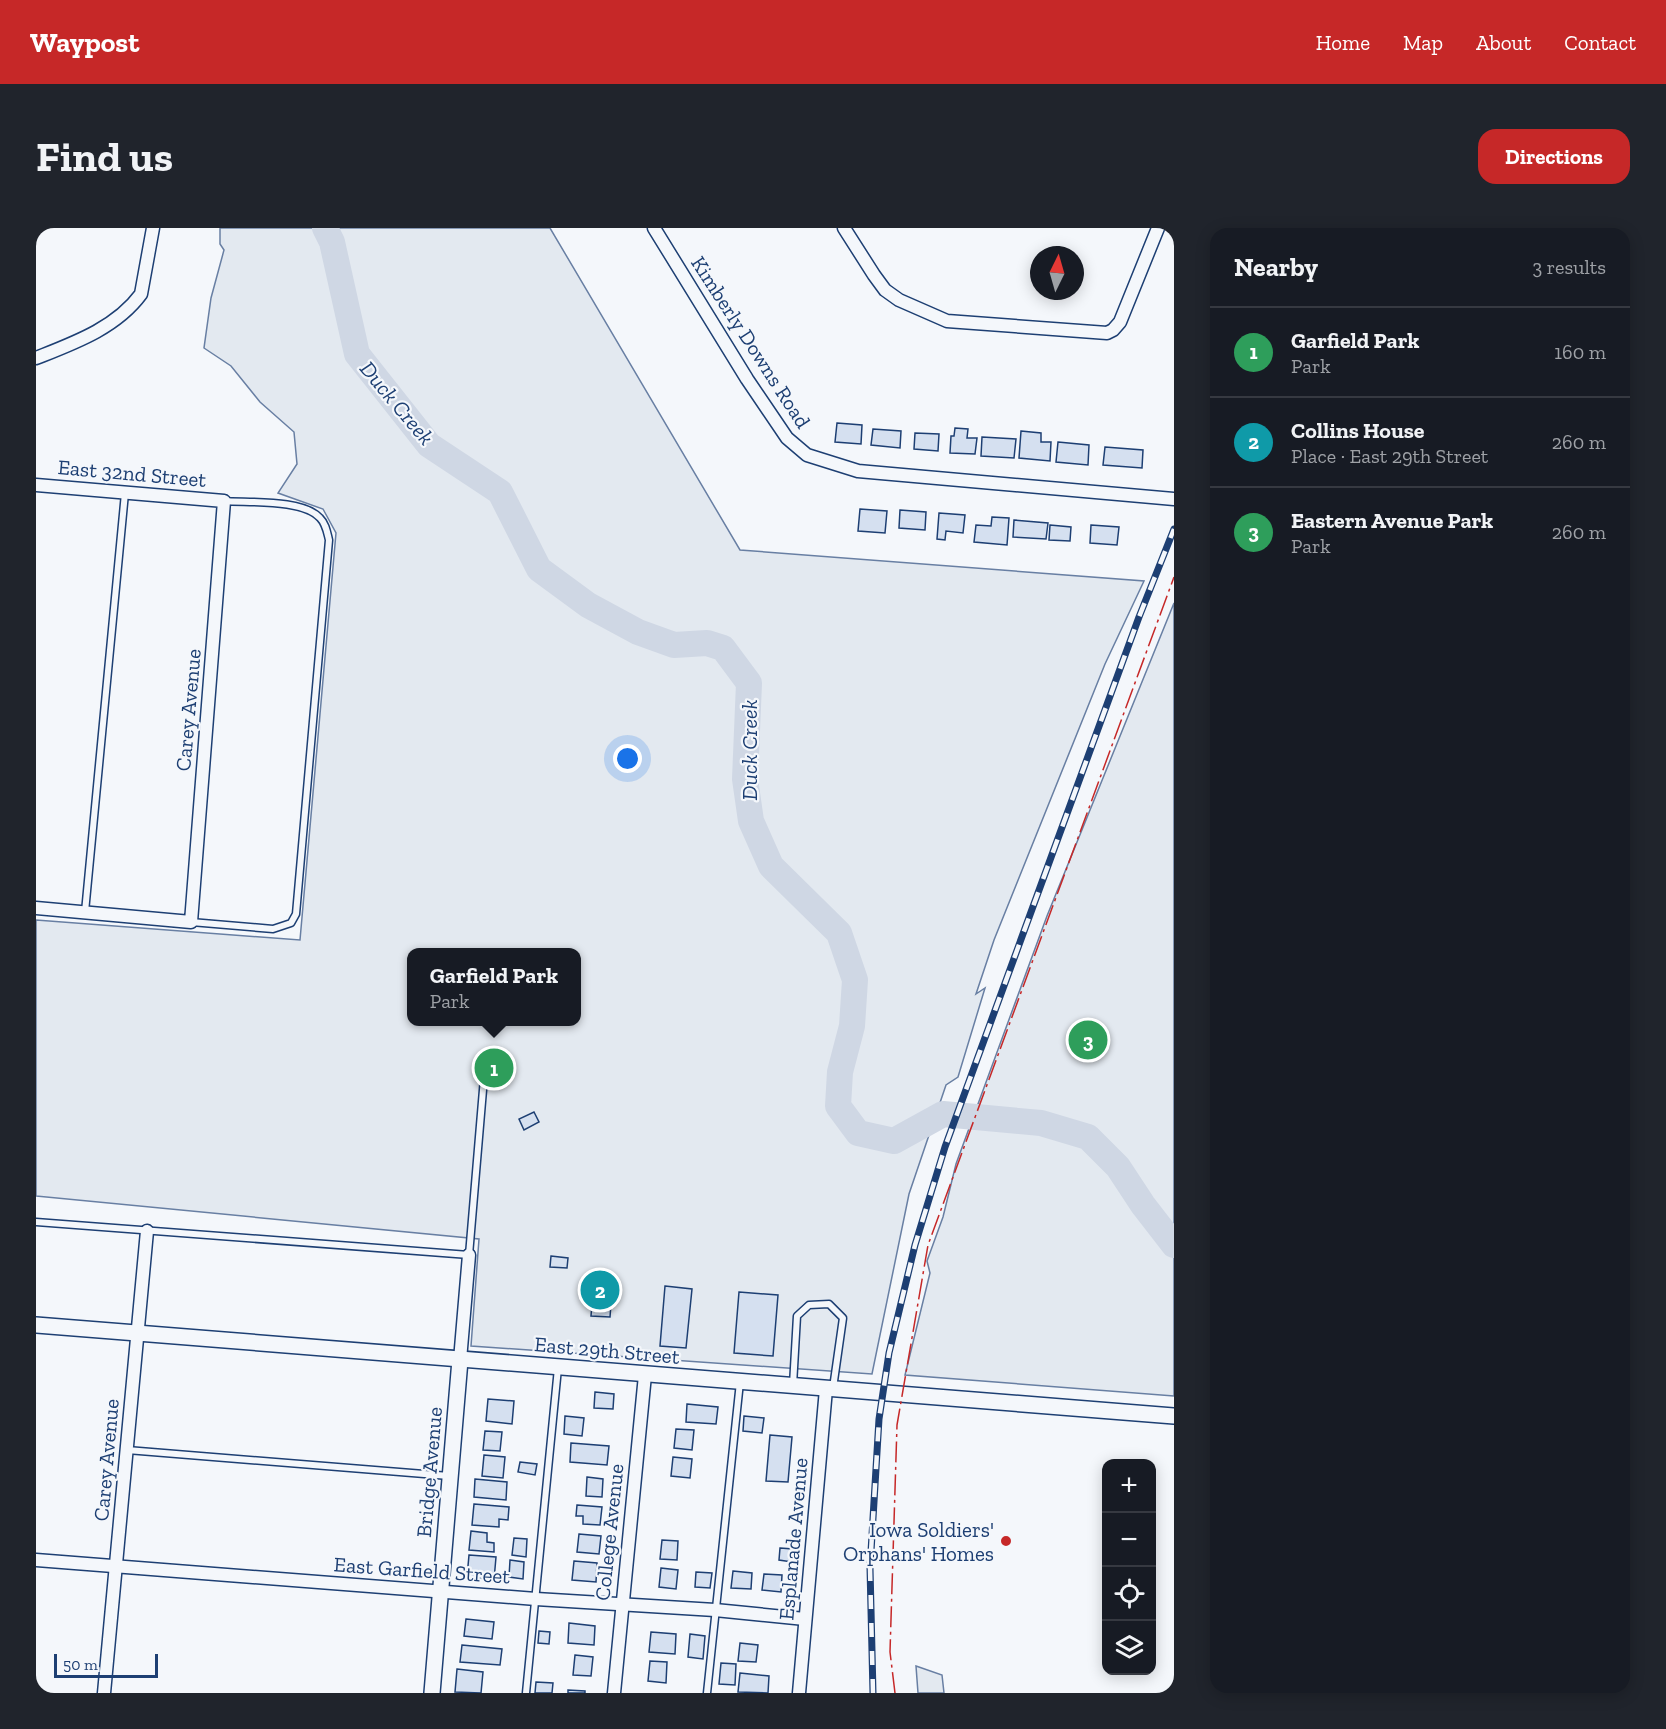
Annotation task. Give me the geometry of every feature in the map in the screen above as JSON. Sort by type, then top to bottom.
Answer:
[{"type":"street","points":[[36,358],[86,338],[135,303],[143,286],[153,228]]},
{"type":"street","name":"Kimberly Downs Road","points":[[654,228],[747,379],[787,438],[807,455],[858,471],[1174,499]]},
{"type":"street","points":[[844,228],[885,290],[899,300],[947,321],[1107,333],[1120,322],[1158,228]]},
{"type":"street","name":"East 32nd Street","points":[[36,484],[224,501]]},
{"type":"street","name":"Carey Avenue","points":[[191,922],[224,501]]},
{"type":"street","points":[[36,908],[191,922]]},
{"type":"street","name":"Carey Avenue","points":[[105,1693],[147,1231]]},
{"type":"street","name":"Bridge Avenue","points":[[432,1693],[469,1255]]},
{"type":"street","name":"East 29th Street","points":[[36,1325],[1174,1416]]},
{"type":"street","name":"College Avenue","points":[[614,1693],[645,1375]]},
{"type":"street","name":"Esplanade Avenue","points":[[799,1693],[830,1389]]},
{"type":"street","name":"East Garfield Street","points":[[36,1560],[536,1599],[715,1610],[805,1619]]},
{"type":"lane","points":[[85,913],[126,491]]},
{"type":"lane","points":[[191,922],[273,929],[291,923],[296,914],[329,540],[326,525],[310,510],[297,506],[224,501]]},
{"type":"lane","points":[[36,1222],[469,1255],[484,1078]]},
{"type":"lane","points":[[793,1386],[797,1316],[809,1305],[829,1304],[843,1318],[830,1389]]},
{"type":"lane","points":[[526,1693],[558,1367]]},
{"type":"lane","points":[[707,1693],[740,1382]]},
{"type":"lane","points":[[127,1450],[450,1476]]},
{"type":"shaded area","points":[[220,228],[550,228],[740,550],[1144,581],[1105,664],[994,940],[976,994],[985,988],[958,1077],[946,1085],[909,1194],[872,1374],[471,1346],[479,1239],[36,1196],[36,920],[300,940],[336,533],[323,509],[278,493],[297,464],[294,432],[260,402],[231,366],[204,348],[211,298],[224,250],[220,244]]},
{"type":"shaded area","points":[[1174,603],[1174,1396],[905,1375],[930,1273],[927,1261],[943,1217],[956,1164],[1047,916]]},
{"type":"shaded area","points":[[916,1666],[942,1675],[944,1693],[918,1693]]},
{"type":"building","points":[[837,423],[862,425],[861,444],[835,442]]},
{"type":"building","points":[[955,428],[968,429],[967,438],[977,438],[975,454],[950,453],[951,436],[954,436]]},
{"type":"building","points":[[873,429],[901,431],[900,448],[871,445]]},
{"type":"building","points":[[1021,431],[1041,433],[1041,442],[1051,442],[1050,461],[1019,458]]},
{"type":"building","points":[[915,433],[939,434],[938,451],[914,449]]},
{"type":"building","points":[[982,437],[1016,439],[1014,458],[981,456]]},
{"type":"building","points":[[1058,442],[1089,445],[1088,465],[1056,462]]},
{"type":"building","points":[[1105,447],[1143,450],[1142,468],[1103,465]]},
{"type":"building","points":[[860,509],[887,511],[885,533],[858,531]]},
{"type":"building","points":[[900,510],[926,512],[925,530],[899,528]]},
{"type":"building","points":[[939,513],[965,515],[963,533],[946,531],[945,540],[937,539]]},
{"type":"building","points":[[992,517],[1009,518],[1007,545],[974,542],[976,525],[991,526]]},
{"type":"building","points":[[1014,520],[1048,523],[1046,539],[1013,537]]},
{"type":"building","points":[[1050,525],[1071,527],[1070,541],[1049,540]]},
{"type":"building","points":[[1091,525],[1119,527],[1117,545],[1090,543]]},
{"type":"building","points":[[534,1112],[539,1122],[524,1130],[519,1119]]},
{"type":"building","points":[[551,1256],[568,1258],[567,1268],[550,1267]]},
{"type":"building","points":[[588,1275],[613,1277],[610,1317],[591,1316],[592,1304],[587,1304]]},
{"type":"building","points":[[665,1286],[692,1289],[686,1348],[660,1346]]},
{"type":"building","points":[[739,1292],[778,1295],[773,1356],[734,1353]]},
{"type":"building","points":[[595,1392],[614,1394],[613,1409],[594,1408]]},
{"type":"building","points":[[488,1399],[514,1401],[512,1424],[486,1421]]},
{"type":"building","points":[[687,1404],[718,1407],[716,1424],[686,1422]]},
{"type":"building","points":[[565,1416],[584,1418],[582,1436],[564,1434]]},
{"type":"building","points":[[744,1416],[764,1418],[762,1433],[743,1431]]},
{"type":"building","points":[[676,1429],[694,1430],[692,1450],[674,1448]]},
{"type":"building","points":[[485,1431],[502,1432],[500,1451],[483,1450]]},
{"type":"building","points":[[770,1435],[792,1437],[788,1482],[766,1481]]},
{"type":"building","points":[[571,1443],[609,1446],[607,1465],[570,1462]]},
{"type":"building","points":[[484,1455],[505,1457],[503,1478],[482,1476]]},
{"type":"building","points":[[673,1457],[692,1459],[690,1478],[671,1476]]},
{"type":"building","points":[[520,1462],[537,1464],[535,1475],[518,1472]]},
{"type":"building","points":[[587,1477],[603,1479],[602,1497],[586,1496]]},
{"type":"building","points":[[475,1479],[507,1482],[506,1500],[474,1497]]},
{"type":"building","points":[[474,1504],[509,1507],[508,1520],[499,1519],[499,1527],[472,1525]]},
{"type":"building","points":[[577,1505],[602,1507],[600,1525],[583,1524],[583,1516],[576,1516]]},
{"type":"building","points":[[471,1531],[487,1533],[487,1542],[494,1543],[494,1552],[469,1550]]},
{"type":"building","points":[[579,1534],[601,1536],[599,1554],[577,1552]]},
{"type":"building","points":[[514,1538],[527,1539],[526,1557],[512,1555]]},
{"type":"building","points":[[662,1540],[678,1541],[677,1560],[660,1559]]},
{"type":"building","points":[[780,1548],[793,1549],[792,1562],[779,1560]]},
{"type":"building","points":[[469,1555],[496,1557],[494,1580],[467,1577]]},
{"type":"building","points":[[510,1560],[524,1562],[523,1579],[509,1577]]},
{"type":"building","points":[[574,1561],[597,1563],[596,1582],[572,1580]]},
{"type":"building","points":[[661,1568],[678,1570],[676,1589],[659,1587]]},
{"type":"building","points":[[733,1571],[752,1573],[751,1589],[731,1588]]},
{"type":"building","points":[[696,1572],[712,1573],[710,1588],[695,1587]]},
{"type":"building","points":[[764,1574],[782,1575],[781,1592],[762,1590]]},
{"type":"building","points":[[466,1619],[494,1622],[492,1639],[464,1636]]},
{"type":"building","points":[[569,1623],[595,1626],[594,1645],[568,1643]]},
{"type":"building","points":[[539,1631],[550,1632],[549,1644],[538,1643]]},
{"type":"building","points":[[651,1632],[676,1634],[675,1654],[649,1652]]},
{"type":"building","points":[[690,1634],[705,1636],[703,1659],[688,1657]]},
{"type":"building","points":[[740,1643],[758,1645],[756,1662],[738,1661]]},
{"type":"building","points":[[462,1645],[502,1649],[500,1665],[460,1662]]},
{"type":"building","points":[[575,1655],[593,1657],[591,1676],[573,1675]]},
{"type":"building","points":[[650,1661],[667,1662],[666,1683],[648,1681]]},
{"type":"building","points":[[721,1663],[736,1664],[735,1685],[719,1684]]},
{"type":"building","points":[[457,1669],[483,1672],[481,1693],[455,1692]]},
{"type":"building","points":[[740,1673],[769,1676],[768,1693],[738,1692]]},
{"type":"building","points":[[536,1682],[553,1683],[552,1693],[535,1693]]},
{"type":"building","points":[[568,1690],[585,1691],[585,1693],[568,1693]]},
{"type":"waterway","name":"Duck Creek","points":[[325,228],[332,242],[357,354],[429,445],[500,492],[539,569],[588,605],[638,632],[674,645],[707,643],[723,648],[749,683],[745,779],[751,821],[771,866],[839,933],[855,980],[852,1026],[840,1072],[838,1106],[858,1133],[894,1141],[943,1114],[1041,1123],[1088,1137],[1118,1167],[1143,1205],[1174,1245]]},
{"type":"railway","points":[[873,1693],[870,1568],[879,1419],[889,1353],[915,1245],[945,1147],[1139,617],[1174,529]]},
{"type":"power","points":[[895,1693],[890,1652],[897,1425],[928,1245],[1174,577]]},
{"type":"place","name":"Eastern Avenue Park","points":[[1088,1040]]},
{"type":"place","name":"Garfield Park","points":[[494,1068]]},
{"type":"place","name":"Collins House","points":[[600,1290]]},
{"type":"place","name":"Iowa Soldiers' Orphans' Homes","points":[[1006,1541]]}]
